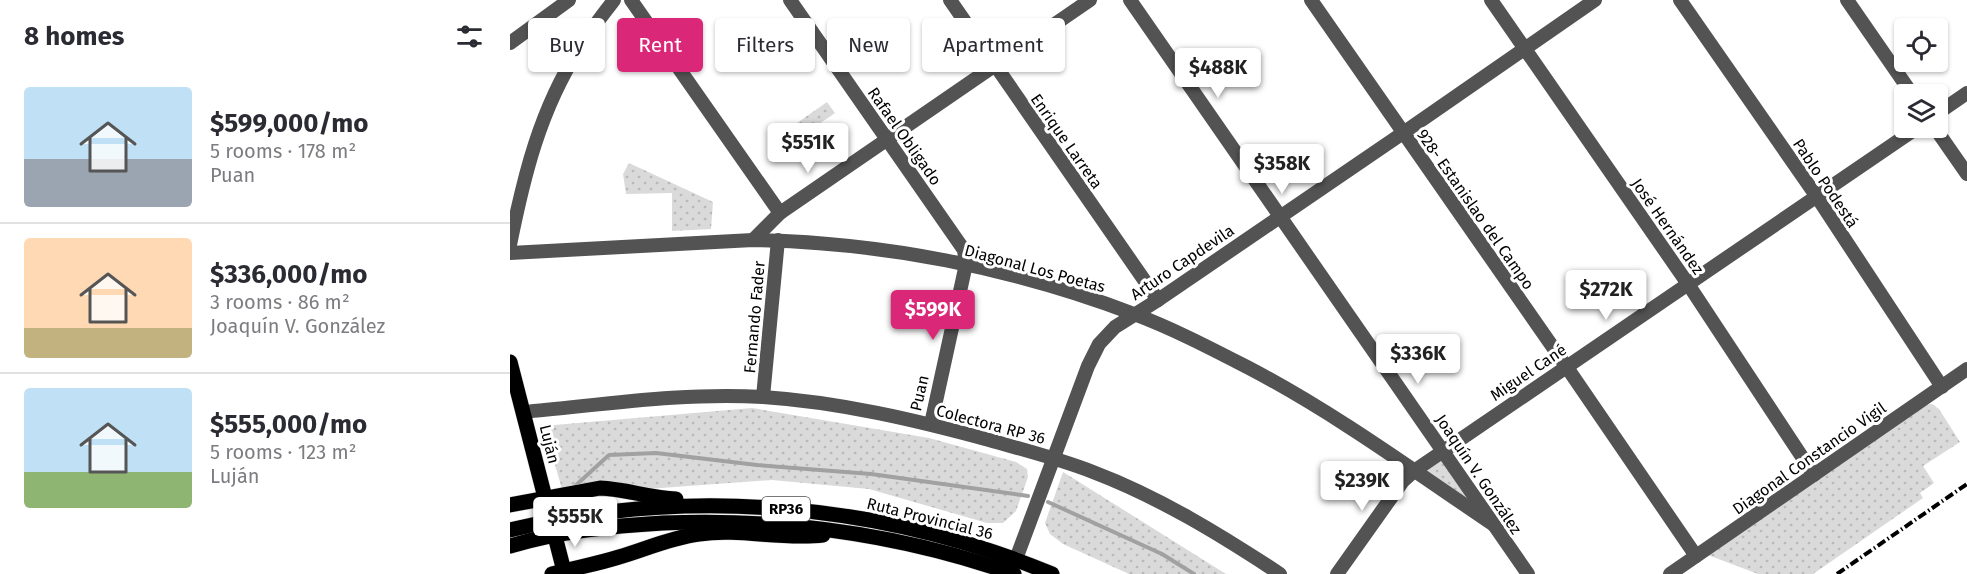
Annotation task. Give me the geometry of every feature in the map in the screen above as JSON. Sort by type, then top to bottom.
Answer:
[{"type":"main road","name":"Luján","points":[[511,367],[553,527],[560,573]]},
{"type":"main road","points":[[510,505],[591,488],[613,488],[650,497],[731,501],[750,507]]},
{"type":"main road","name":"Ruta Provincial 36","points":[[510,546],[553,527],[641,509],[750,507],[820,513],[900,525],[946,537],[1015,567]]},
{"type":"main road","name":"Ruta Provincial 36","points":[[510,530],[708,522],[796,525],[847,532],[1052,574]]},
{"type":"main road","points":[[560,573],[621,557],[654,544],[699,534],[761,533],[806,537],[847,532]]},
{"type":"street","points":[[510,42],[569,0]]},
{"type":"street","points":[[510,245],[522,185],[543,118],[578,50],[614,0]]},
{"type":"street","points":[[631,0],[780,213]]},
{"type":"street","name":"Rafael Obligado","points":[[790,0],[958,241],[964,250],[966,264]]},
{"type":"street","name":"Enrique Larreta","points":[[950,0],[962,18]]},
{"type":"street","points":[[1064,18],[1090,0]]},
{"type":"street","name":"Joaquín V. González","points":[[1130,0],[1528,574]]},
{"type":"street","name":"928- Estanislao del Campo","points":[[1311,0],[1696,556]]},
{"type":"street","name":"José Hernández","points":[[1491,0],[1688,284],[1814,475]]},
{"type":"street","name":"Arturo Capdevila","points":[[1015,567],[1053,458],[1093,355],[1107,334],[1595,0]]},
{"type":"street","name":"Pablo Podestá","points":[[1680,0],[1817,197],[1942,387]]},
{"type":"street","points":[[1847,0],[1905,84]]},
{"type":"street","points":[[753,240],[780,213],[986,72]]},
{"type":"street","name":"Enrique Larreta","points":[[999,72],[1158,300]]},
{"type":"street","points":[[1948,106],[1967,93]]},
{"type":"street","name":"Miguel Cané","points":[[1337,574],[1403,481],[1414,471],[1903,138]]},
{"type":"street","points":[[1942,138],[1967,174]]},
{"type":"street","name":"Diagonal Los Poetas","points":[[510,253],[778,240],[864,248],[966,264],[1050,285],[1135,314],[1281,386],[1340,422],[1494,525]]},
{"type":"street","name":"Fernando Fader","points":[[763,398],[778,240]]},
{"type":"street","name":"Puan","points":[[931,424],[966,264]]},
{"type":"street","name":"Diagonal Constancio Vigil","points":[[1670,574],[1967,369]]},
{"type":"street","name":"Colectora RP 36","points":[[523,412],[682,398],[763,398],[848,408],[931,424],[1095,472],[1172,508],[1280,574]]},
{"type":"shaded area","points":[[827,102],[835,113],[784,148],[777,137]]},
{"type":"shaded area","points":[[629,163],[713,202],[711,229],[672,231],[672,193],[626,194],[623,174]]},
{"type":"shaded area","points":[[1932,404],[1939,409],[1960,442],[1923,466],[1934,483],[1920,493],[1923,498],[1813,574],[1758,574],[1708,555],[1925,405]]},
{"type":"shaded area","points":[[752,408],[929,438],[1016,462],[1027,469],[1028,477],[1016,511],[1003,523],[987,523],[869,489],[772,480],[564,495],[543,426]]},
{"type":"shaded area","points":[[1443,455],[1485,517],[1424,471]]},
{"type":"shaded area","points":[[1063,472],[1226,574],[1129,574],[1063,544],[1050,534],[1045,523]]},
{"type":"waterway","points":[[574,487],[609,455],[656,453],[757,465],[871,474],[1028,496]]},
{"type":"waterway","points":[[1048,502],[1162,554],[1194,574]]},
{"type":"railway","points":[[1837,574],[1967,484]]}]
